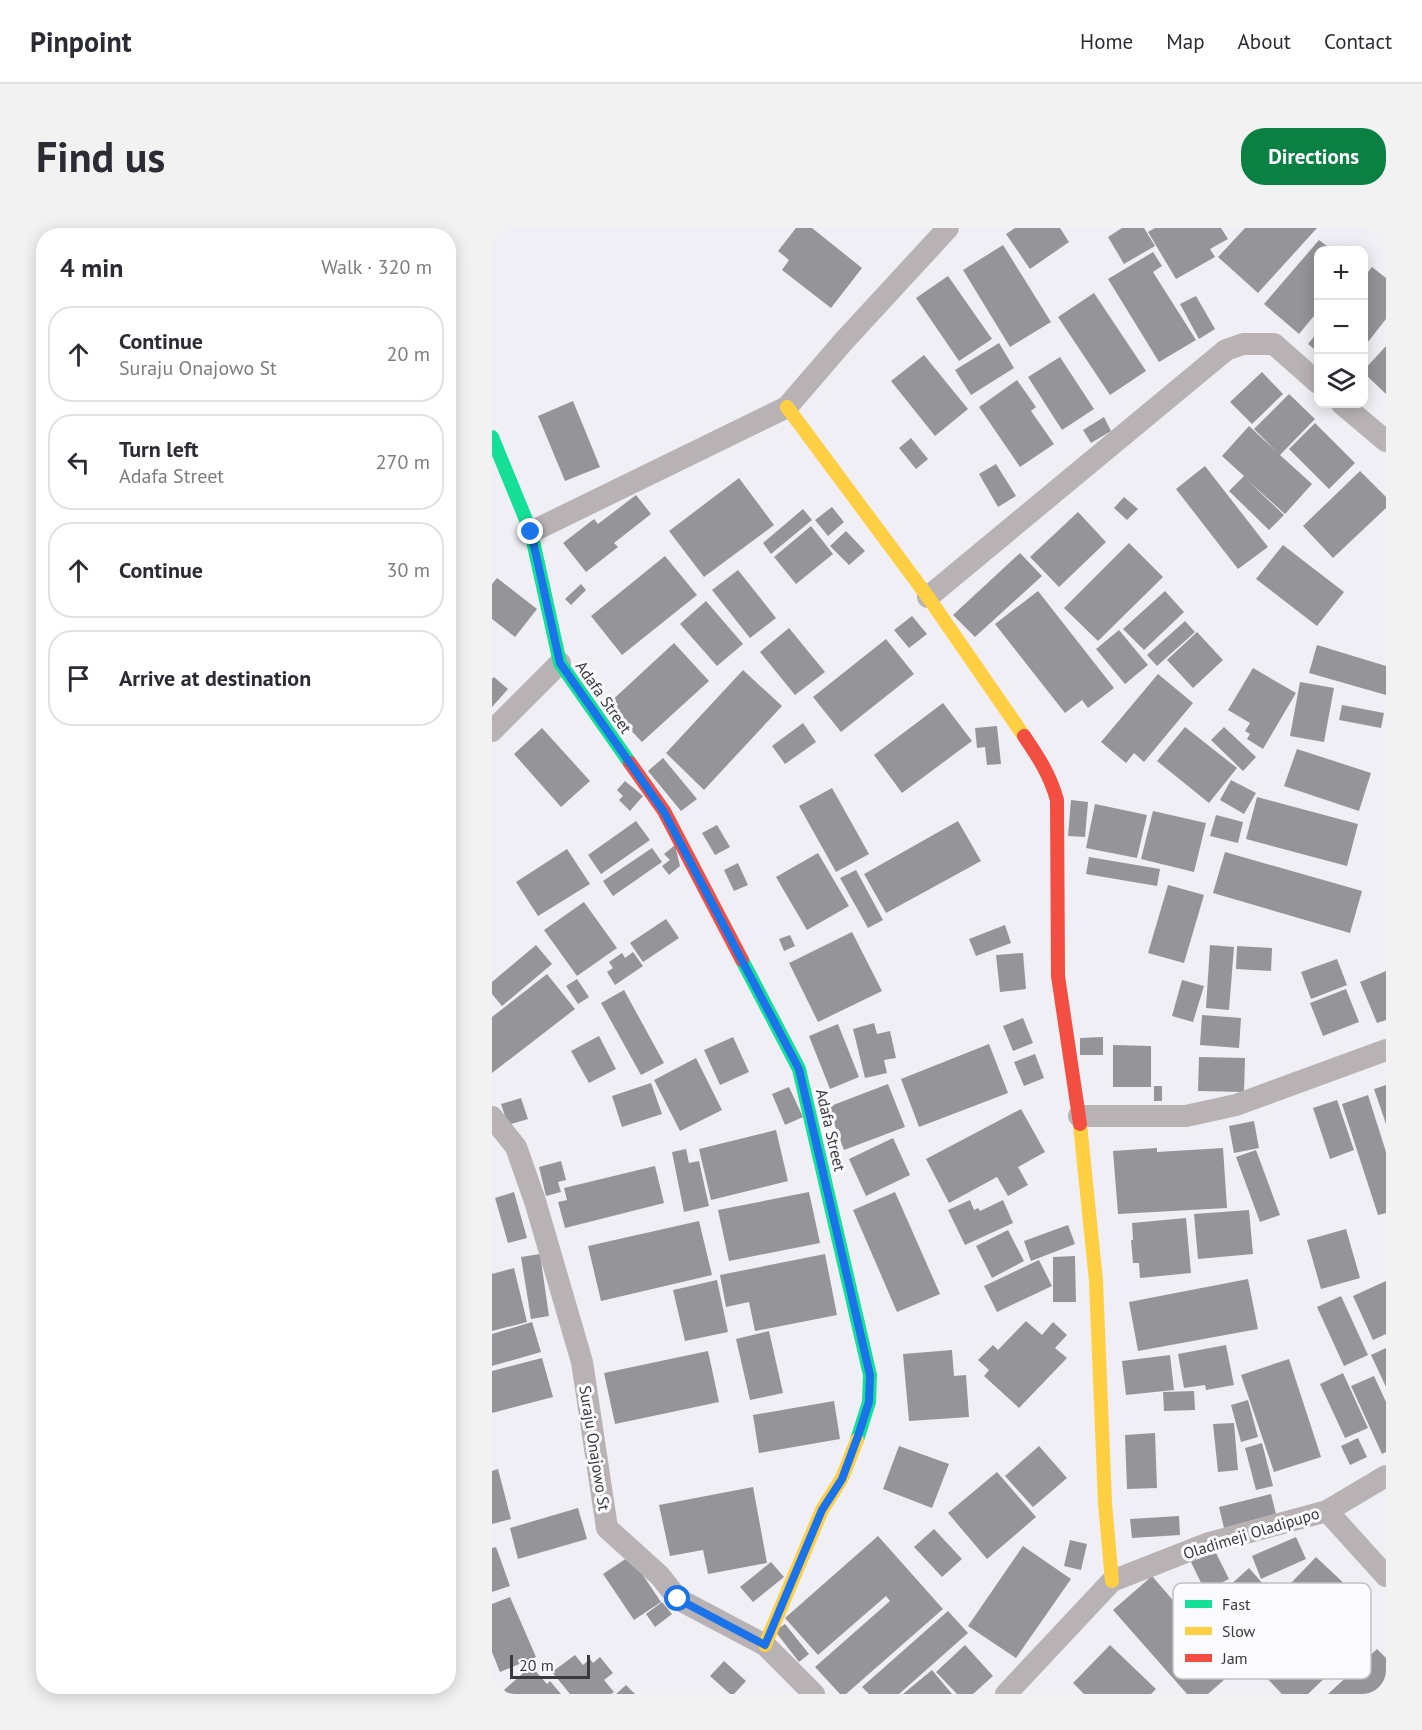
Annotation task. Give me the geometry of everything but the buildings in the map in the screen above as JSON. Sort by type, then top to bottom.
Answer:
[{"type":"street","points":[[531,532],[787,407],[843,342],[948,228]]},
{"type":"street","points":[[928,597],[1226,350],[1243,344],[1274,344],[1314,379]]},
{"type":"street","points":[[787,407],[928,597],[1040,759],[1051,779],[1057,801],[1058,976],[1078,1116],[1096,1281],[1105,1503],[1112,1581],[1006,1694]]},
{"type":"street","points":[[1347,408],[1386,441]]},
{"type":"street","points":[[492,437],[531,532],[560,663],[492,731]]},
{"type":"street","name":"Adafa Street","points":[[560,663],[664,812],[799,1069],[866,1352],[870,1375],[869,1402],[858,1436],[842,1479],[822,1510],[765,1645]]},
{"type":"street","points":[[1078,1116],[1186,1116],[1236,1105],[1386,1050]]},
{"type":"street","name":"Suraju Onajowo St","points":[[492,1117],[516,1147],[535,1201],[582,1362],[607,1528],[660,1576],[678,1599],[765,1645],[814,1694]]},
{"type":"street","name":"Oladimeji Oladipupo","points":[[1112,1581],[1209,1543],[1327,1511],[1386,1476]]},
{"type":"street","points":[[1327,1511],[1386,1576]]},
{"type":"traffic: fast","points":[[492,437],[531,532],[560,663],[630,763]]},
{"type":"traffic: fast","points":[[742,960],[799,1069],[870,1375],[869,1402],[857,1440]]},
{"type":"traffic: slow","points":[[787,407],[928,597],[1024,736]]},
{"type":"traffic: slow","points":[[1080,1124],[1096,1281],[1105,1503],[1112,1581]]},
{"type":"traffic: slow","points":[[765,1645],[822,1510],[842,1478],[857,1440]]},
{"type":"traffic: jam","points":[[1024,736],[1044,767],[1057,800],[1058,976],[1080,1124]]},
{"type":"traffic: jam","points":[[630,763],[664,811],[742,960]]},
{"type":"route","points":[[531,532],[560,663],[664,812],[799,1069],[870,1375],[869,1402],[842,1479],[822,1510],[765,1645],[678,1599]]}]
